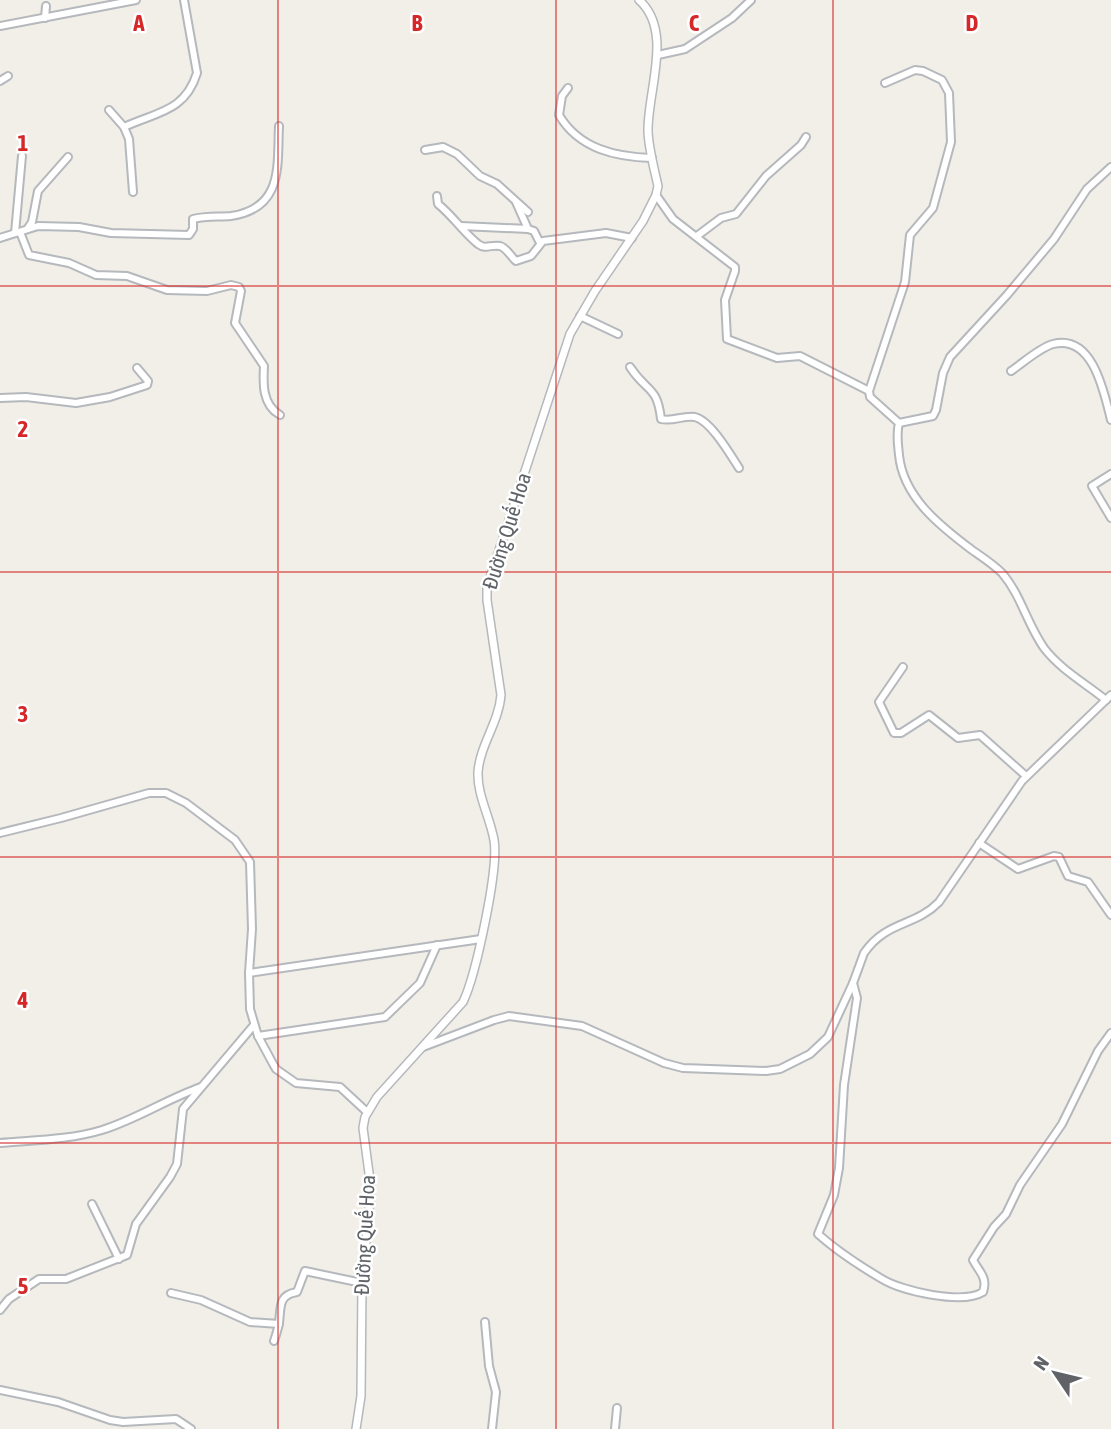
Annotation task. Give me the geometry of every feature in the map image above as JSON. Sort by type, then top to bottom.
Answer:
[{"type":"street","points":[[0,26],[136,0]]},
{"type":"street","points":[[124,127],[174,108],[195,79],[197,73],[184,0]]},
{"type":"street","points":[[639,0],[649,11],[658,55],[649,122],[656,195],[673,219],[735,267],[725,300],[727,339],[777,358],[800,356],[869,391]]},
{"type":"street","points":[[658,55],[685,49],[732,18],[751,0]]},
{"type":"street","points":[[45,18],[46,6]]},
{"type":"street","points":[[885,83],[915,70],[923,71],[942,80],[949,93],[951,142],[933,208],[910,235],[905,282],[869,391],[870,397],[899,423]]},
{"type":"street","points":[[0,81],[8,76]]},
{"type":"street","points":[[568,88],[562,96],[559,116],[578,139],[593,147],[626,156],[652,158]]},
{"type":"street","points":[[109,110],[124,127],[129,139],[133,192]]},
{"type":"street","points":[[0,237],[28,228],[79,227],[106,233],[183,235],[192,232],[193,219],[232,216],[249,210],[262,201],[278,175],[279,126]]},
{"type":"street","points":[[697,236],[721,218],[736,214],[766,176],[801,145],[806,137]]},
{"type":"street","points":[[425,150],[443,146],[450,150],[480,176],[497,184],[528,212]]},
{"type":"street","points":[[22,156],[18,232],[29,255],[69,263],[96,275],[127,276],[167,290],[207,290],[232,285],[239,287],[241,291],[235,323],[264,366],[262,381],[267,400],[271,409],[280,415]]},
{"type":"street","points":[[28,228],[32,222],[38,191],[68,157]]},
{"type":"street","points":[[899,423],[933,416],[943,373],[950,358],[1054,239],[1087,189],[1111,167]]},
{"type":"street","name":"Đường Quế Hoa","points":[[356,1429],[361,1396],[362,1283],[371,1188],[363,1128],[367,1112],[377,1097],[463,1002],[468,992],[481,939],[495,850],[478,771],[500,710],[501,695],[487,587],[561,358],[580,316],[656,195]]},
{"type":"street","points":[[437,196],[439,205],[477,243],[485,248],[499,246],[508,251],[516,261],[531,256],[540,243],[606,233],[632,237]]},
{"type":"street","points":[[514,198],[528,229]]},
{"type":"street","points":[[461,226],[528,229],[534,231],[540,243]]},
{"type":"street","points":[[580,316],[618,334]]},
{"type":"street","points":[[1011,371],[1052,345],[1078,346],[1099,378],[1111,420]]},
{"type":"street","points":[[630,367],[640,381],[654,392],[661,408],[662,420],[694,417],[699,419],[710,427],[739,468]]},
{"type":"street","points":[[0,398],[26,397],[76,403],[110,397],[147,385],[146,378],[137,368]]},
{"type":"street","points":[[423,1047],[509,1016],[582,1026],[664,1063],[683,1068],[765,1071],[796,1063],[820,1046],[833,1028],[869,946],[887,930],[932,909],[1026,776],[1108,698],[1070,674],[1046,650],[1021,601],[1004,576],[949,532],[910,492],[899,461],[899,423]]},
{"type":"street","points":[[1111,474],[1092,486],[1111,519]]},
{"type":"street","points":[[903,667],[879,702],[894,733],[901,733],[929,715],[958,738],[981,735],[1026,776]]},
{"type":"street","points":[[0,833],[149,793],[166,793],[175,796],[235,840],[250,862],[252,929],[248,973],[254,1025],[258,1036],[276,1069],[289,1080],[303,1085],[340,1087],[367,1112]]},
{"type":"street","points":[[979,843],[1018,869],[1054,856],[1059,857],[1068,876],[1088,882],[1111,915]]},
{"type":"street","points":[[248,973],[481,939]]},
{"type":"street","points":[[258,1036],[385,1017],[420,983],[437,945]]},
{"type":"street","points":[[853,983],[857,998],[844,1086],[839,1168],[834,1195],[818,1234],[883,1280],[931,1295],[953,1298],[975,1296],[983,1292],[984,1278],[973,1260],[994,1227],[1006,1214],[1020,1185],[1062,1124],[1098,1051],[1111,1033]]},
{"type":"street","points":[[0,1310],[9,1299],[39,1279],[66,1279],[127,1255],[136,1224],[173,1173],[179,1154],[183,1109],[254,1025]]},
{"type":"street","points":[[0,1143],[71,1138],[148,1112],[203,1086]]},
{"type":"street","points":[[92,1204],[119,1258]]},
{"type":"street","points":[[274,1340],[279,1324],[280,1303],[284,1297],[297,1292],[305,1271],[362,1283]]},
{"type":"street","points":[[171,1293],[201,1300],[250,1322],[279,1324]]},
{"type":"street","points":[[485,1322],[489,1366],[496,1392],[492,1429]]},
{"type":"street","points":[[0,1390],[58,1402],[110,1420],[123,1422],[176,1419],[191,1429]]},
{"type":"street","points":[[615,1429],[617,1408]]}]
